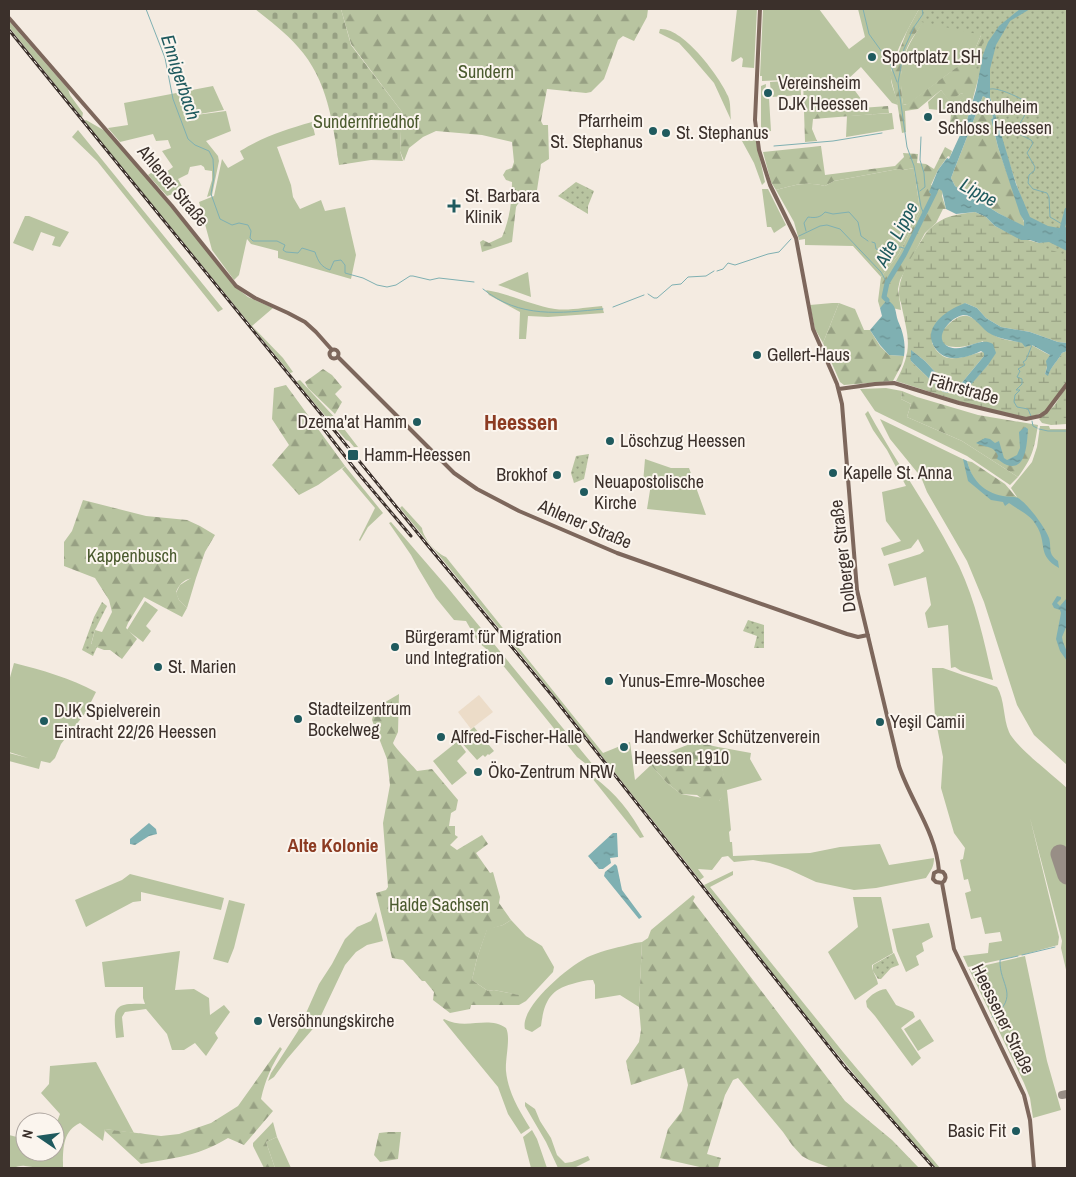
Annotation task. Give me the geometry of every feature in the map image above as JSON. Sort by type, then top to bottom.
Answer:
[{"type":"main road","name":"Dolberger Straße","points":[[760,9],[755,120],[759,150],[770,185],[796,238],[813,329],[839,389],[855,574],[868,635]]},
{"type":"main road","name":"Ahlener Straße","points":[[9,18],[172,206],[236,286],[255,298],[305,322],[332,350]]},
{"type":"main road","points":[[332,350],[338,351],[338,357],[334,359],[330,357],[329,353],[332,350]]},
{"type":"main road","name":"Ahlener Straße","points":[[338,357],[454,473],[477,489],[548,524],[640,562],[847,634],[858,637],[868,635]]},
{"type":"main road","name":"Fährstraße","points":[[839,389],[892,383],[967,406],[1026,419],[1046,412],[1067,384]]},
{"type":"main road","name":"Heessener Straße","points":[[868,635],[899,766],[910,795],[936,846],[939,871]]},
{"type":"main road","name":"Heessener Straße","points":[[939,871],[943,872],[946,876],[942,883],[954,949],[1024,1095],[1030,1120],[1034,1168]]},
{"type":"main road","name":"Heessener Straße","points":[[939,871],[934,873],[933,879],[936,882],[942,883]]},
{"type":"green space","name":"Sundernfriedhof","points":[[255,9],[341,9],[351,45],[402,112],[400,151],[403,161],[371,160],[339,165],[328,103],[316,74],[308,60],[293,42]]},
{"type":"green space","name":"Sundern","points":[[341,9],[648,9],[647,17],[634,41],[623,36],[618,40],[604,79],[591,92],[547,89],[541,121],[543,125],[548,125],[549,159],[541,164],[537,190],[531,198],[522,200],[516,207],[512,242],[482,252],[480,242],[483,240],[489,243],[502,237],[509,216],[512,182],[506,180],[503,175],[506,170],[512,168],[514,162],[512,142],[482,135],[436,131],[423,137],[409,148],[404,161],[400,151],[402,112],[351,44]]},
{"type":"green space","points":[[737,9],[757,9],[754,68],[742,67],[743,59],[741,57],[733,62],[731,61]]},
{"type":"green space","points":[[763,9],[819,9],[849,49],[865,37],[858,9],[919,9],[901,43],[892,70],[891,81],[898,105],[892,103],[861,67],[847,80],[867,107],[806,112],[806,79],[762,81],[762,76],[760,76]]},
{"type":"green space","points":[[919,9],[930,9],[906,49],[902,64],[901,88],[903,104],[906,105],[972,56],[982,33],[997,10],[967,120],[953,125],[950,123],[951,114],[949,107],[964,97],[962,93],[949,101],[941,90],[918,109],[905,111],[906,132],[902,133],[891,72],[907,31]]},
{"type":"green space","points":[[924,9],[1067,9],[1067,261],[1057,252],[1043,247],[1043,243],[1035,239],[998,130],[992,102],[975,70],[979,52],[986,36],[917,21]]},
{"type":"green space","points":[[929,12],[982,33],[972,56],[907,105],[903,104],[901,89],[902,65],[909,45]]},
{"type":"green space","points":[[9,21],[68,89],[83,113],[82,118],[9,27]]},
{"type":"green space","points":[[660,29],[679,36],[690,44],[709,66],[728,96],[731,120],[714,83],[679,43],[659,33]]},
{"type":"green space","points":[[803,79],[806,79],[807,112],[888,106],[889,113],[813,119],[812,129],[817,141],[805,142]]},
{"type":"green space","points":[[800,80],[801,95],[771,97],[770,82]]},
{"type":"green space","points":[[766,84],[765,97],[769,98],[771,131],[761,132],[761,86]]},
{"type":"green space","points":[[213,86],[224,110],[181,117],[226,111],[231,131],[206,141],[218,156],[219,161],[212,195],[207,197],[212,180],[212,171],[205,170],[201,165],[190,167],[188,174],[178,179],[184,190],[167,196],[148,175],[157,169],[162,175],[173,167],[162,151],[171,148],[168,140],[156,141],[153,134],[120,142],[108,128],[128,125],[124,103]]},
{"type":"green space","points":[[941,90],[949,100],[962,93],[965,97],[949,107],[948,111],[929,109],[928,102]]},
{"type":"green space","points":[[983,96],[990,105],[993,118],[991,119],[998,147],[1026,228],[955,186],[951,178]]},
{"type":"green space","points":[[892,113],[894,129],[846,137],[847,116]]},
{"type":"green space","points":[[86,120],[107,132],[207,250],[233,285],[248,297],[273,308],[252,326],[283,358],[293,372],[290,373],[84,121]]},
{"type":"green space","points":[[312,122],[315,135],[277,147],[291,185],[293,197],[300,209],[321,200],[325,211],[345,207],[356,255],[351,279],[278,258],[278,251],[251,244],[247,239],[239,275],[234,280],[212,250],[199,202],[214,196],[222,159],[228,168],[244,159],[240,151],[258,141]]},
{"type":"green space","points":[[753,128],[765,182],[762,185],[754,163],[736,130]]},
{"type":"green space","points":[[78,130],[223,309],[218,312],[97,161],[72,137]]},
{"type":"green space","points":[[821,146],[825,175],[895,166],[904,157],[903,153],[918,154],[917,163],[926,164],[934,169],[945,147],[952,151],[950,157],[948,156],[938,170],[931,185],[943,191],[942,196],[946,209],[943,209],[936,223],[925,233],[900,280],[898,289],[901,310],[883,306],[880,308],[878,301],[881,277],[899,254],[920,211],[914,168],[898,169],[834,181],[825,186],[806,184],[776,190],[771,182],[763,152]]},
{"type":"green space","points":[[914,168],[920,211],[899,254],[881,277],[853,246],[805,245],[805,239],[799,240],[794,222],[776,190],[806,184],[825,186],[834,181],[898,169]]},
{"type":"green space","points":[[576,182],[594,191],[588,206],[588,214],[558,196]]},
{"type":"green space","points":[[762,189],[768,189],[786,225],[774,233],[771,227],[767,227]]},
{"type":"green space","points":[[975,212],[986,217],[995,226],[1017,237],[1039,243],[1049,242],[1067,251],[1067,343],[1058,342],[1030,332],[1001,327],[986,318],[977,308],[965,303],[932,343],[938,352],[949,358],[984,352],[984,356],[960,385],[948,386],[925,361],[912,351],[911,361],[943,392],[957,392],[969,385],[988,365],[983,341],[972,345],[951,347],[945,345],[941,335],[950,323],[963,316],[975,319],[996,336],[1029,344],[1050,355],[1045,374],[1048,375],[1062,353],[1067,351],[1067,382],[1046,411],[1029,418],[971,405],[896,381],[902,370],[908,343],[899,295],[906,267],[926,233],[937,223],[954,215]]},
{"type":"green space","points":[[25,216],[69,232],[60,247],[52,245],[55,237],[41,232],[33,251],[13,243]]},
{"type":"green space","points":[[528,272],[531,297],[498,285]]},
{"type":"green space","points":[[486,290],[555,309],[602,306],[604,313],[548,317],[528,316],[526,339],[519,339],[520,312],[489,295]]},
{"type":"green space","points":[[839,303],[823,343],[815,329],[810,305]]},
{"type":"green space","points":[[839,303],[855,309],[864,330],[870,330],[880,346],[889,355],[904,356],[893,381],[844,385],[840,382],[823,343]]},
{"type":"green space","points":[[323,369],[332,375],[342,387],[335,394],[342,402],[335,414],[308,388],[305,382]]},
{"type":"green space","points":[[300,380],[338,421],[358,447],[354,447],[346,440],[298,384],[297,381]]},
{"type":"green space","points":[[286,385],[345,466],[318,485],[299,495],[272,465],[289,445],[272,419],[274,388]]},
{"type":"green space","points":[[1067,386],[1067,424],[1051,425],[1042,423],[1039,419],[1054,406]]},
{"type":"green space","points":[[886,388],[902,391],[901,399],[911,404],[907,417],[962,441],[1018,477],[1010,485],[967,456],[875,411],[860,389]]},
{"type":"green space","points":[[902,391],[978,415],[1038,425],[1034,447],[1027,464],[1018,477],[962,441],[907,417],[911,404],[901,399]]},
{"type":"green space","points":[[868,411],[959,566],[975,608],[993,680],[961,671],[955,667],[951,668],[948,625],[928,628],[925,613],[931,605],[926,577],[894,586],[888,564],[924,551],[918,539],[911,548],[884,556],[881,548],[901,541],[886,521],[882,492],[906,486],[887,450],[873,430],[865,414]]},
{"type":"green space","points":[[880,419],[967,461],[970,473],[1017,497],[1011,488],[1032,462],[1037,447],[1040,426],[1049,426],[1050,429],[1067,429],[1067,765],[1034,735],[1017,705],[984,602],[967,561],[927,492],[921,477],[890,439]]},
{"type":"green space","points":[[589,454],[584,479],[574,483],[571,473],[576,456]]},
{"type":"green space","points":[[645,459],[671,468],[689,468],[706,515],[647,509],[651,484],[643,483]]},
{"type":"green space","points":[[967,461],[972,462],[1005,484],[1017,498],[991,493],[979,485],[970,471]]},
{"type":"green space","points":[[345,466],[383,513],[368,527],[360,541],[375,508],[342,469]]},
{"type":"green space","name":"Kappenbusch","points":[[83,500],[146,516],[187,520],[215,535],[205,552],[196,578],[183,582],[176,592],[179,600],[187,608],[182,617],[144,597],[126,628],[137,639],[122,659],[110,650],[104,650],[91,645],[95,630],[102,632],[112,612],[109,600],[95,578],[64,566],[64,542],[72,531]]},
{"type":"green space","points":[[402,506],[422,528],[431,545],[446,557],[603,753],[630,742],[635,780],[651,765],[667,783],[681,794],[719,801],[726,789],[718,747],[751,753],[750,759],[762,780],[727,790],[731,830],[729,832],[733,856],[810,853],[840,847],[880,844],[889,865],[934,858],[931,871],[926,878],[876,888],[854,890],[816,882],[770,863],[753,860],[734,862],[728,856],[722,857],[712,870],[698,869],[704,877],[700,880],[536,673],[400,508]]},
{"type":"green space","points":[[391,522],[448,588],[603,777],[577,757],[497,658],[478,642],[466,621],[454,620],[436,598],[411,555],[389,523]]},
{"type":"green space","points":[[191,578],[196,578],[187,608],[179,600],[176,593],[180,585]]},
{"type":"green space","points":[[145,601],[158,610],[146,626],[151,631],[143,642],[127,630]]},
{"type":"green space","points":[[102,602],[107,606],[95,630],[91,644],[97,647],[93,656],[82,650],[94,617]]},
{"type":"green space","points":[[748,620],[764,625],[764,648],[754,648],[757,636],[743,631]]},
{"type":"green space","name":"DJK Spielverein Eintracht 22/26 Heessen","points":[[14,663],[56,675],[96,692],[86,712],[61,744],[55,758],[50,763],[41,761],[39,769],[9,761],[9,753],[28,758],[9,752],[9,681]]},
{"type":"green space","points":[[932,668],[943,668],[997,687],[1000,692],[1007,727],[1013,738],[1067,788],[1067,974],[1061,948],[1062,941],[1030,818],[1059,937],[1058,945],[968,967],[963,956],[988,953],[989,943],[1002,941],[1000,932],[985,934],[981,917],[971,919],[965,893],[971,891],[968,879],[964,880],[960,860],[963,859],[965,848],[954,833],[941,788],[943,757],[935,717]]},
{"type":"green space","name":"Halde Sachsen","points":[[399,694],[398,732],[393,743],[417,771],[432,769],[458,800],[456,810],[451,813],[449,826],[455,826],[455,835],[458,837],[450,845],[457,850],[482,835],[488,844],[476,853],[490,873],[493,872],[500,897],[499,903],[511,920],[503,925],[487,930],[477,958],[472,980],[488,991],[494,990],[519,995],[519,1005],[471,1005],[470,1009],[450,1013],[433,1000],[434,992],[403,960],[392,958],[376,893],[386,890],[388,887],[383,823],[390,785],[387,759],[372,720],[375,708]]},
{"type":"green space","points":[[474,727],[494,751],[485,757],[483,755],[477,760],[460,741]]},
{"type":"green space","points":[[458,741],[466,752],[457,761],[467,773],[452,785],[433,761]]},
{"type":"green space","points":[[695,742],[718,747],[727,790],[719,801],[709,804],[697,795],[681,794],[667,783],[651,765],[672,751]]},
{"type":"green space","points":[[594,777],[622,804],[634,819],[644,837],[640,838],[592,778]]},
{"type":"green space","points":[[733,871],[733,875],[710,887],[843,1052],[940,1168],[936,1168],[883,1109],[810,1021],[704,885]]},
{"type":"green space","points":[[130,874],[224,898],[221,910],[141,892],[141,901],[133,902],[86,927],[75,900],[122,880]]},
{"type":"green space","points":[[693,895],[695,897],[693,901],[845,1101],[892,1140],[919,1168],[831,1168],[809,1160],[802,1156],[792,1145],[738,1078],[733,1080],[725,1095],[707,1154],[721,1158],[718,1168],[704,1168],[660,1158],[668,1129],[682,1111],[688,1085],[684,1068],[631,1085],[626,1061],[639,1042],[641,1030],[639,1007],[642,942],[648,938],[651,930]]},
{"type":"green space","points":[[853,897],[881,897],[893,953],[872,965],[878,984],[855,1000],[828,952],[858,927]]},
{"type":"green space","points":[[229,900],[245,904],[234,948],[228,963],[213,959]]},
{"type":"green space","points":[[376,912],[383,941],[367,945],[356,952],[345,965],[317,1024],[274,1077],[268,1081],[271,1073],[298,1031],[319,984],[345,939],[357,927],[371,921]]},
{"type":"green space","points":[[511,920],[526,936],[542,946],[554,967],[553,972],[526,1001],[519,1005],[518,995],[494,990],[488,991],[472,980],[487,929],[503,925]]},
{"type":"green space","points":[[929,923],[933,937],[922,943],[924,951],[916,956],[919,965],[906,972],[897,951],[892,929]]},
{"type":"green space","points":[[642,942],[639,1007],[620,995],[595,999],[593,980],[585,981],[564,987],[553,994],[546,1004],[541,1026],[532,1032],[525,1029],[525,1020],[538,998],[571,968],[595,954]]},
{"type":"green space","points":[[180,951],[175,990],[194,989],[209,998],[210,1015],[224,1005],[230,1012],[215,1033],[218,1038],[206,1056],[195,1043],[184,1050],[172,1050],[167,1034],[146,1009],[125,1012],[122,1017],[124,1037],[116,1038],[115,1013],[117,1009],[121,1006],[145,1004],[143,987],[105,987],[102,962]]},
{"type":"green space","points":[[894,953],[899,965],[891,968],[881,979],[878,979],[873,971],[873,965]]},
{"type":"green space","points":[[1025,956],[1047,1061],[1061,1110],[1033,1118],[1030,1098],[1024,1083],[969,969]]},
{"type":"green space","points":[[886,989],[896,1005],[913,1012],[915,1017],[901,1028],[921,1058],[912,1066],[867,1007],[866,1001],[870,997]]},
{"type":"green space","points":[[444,1019],[460,1024],[499,1024],[506,1028],[508,1037],[507,1079],[515,1101],[530,1128],[521,1134],[508,1114],[498,1087]]},
{"type":"green space","points":[[920,1019],[934,1041],[918,1051],[904,1029]]},
{"type":"green space","points":[[280,1047],[282,1049],[269,1073],[261,1099],[273,1111],[244,1145],[228,1138],[196,1153],[141,1164],[105,1131],[105,1129],[161,1136],[179,1134],[211,1123],[238,1106]]},
{"type":"green space","points":[[96,1062],[134,1133],[105,1129],[103,1141],[80,1123],[70,1131],[65,1142],[65,1112],[58,1112],[41,1093],[49,1084],[50,1066]]},
{"type":"green space","points":[[525,1102],[535,1109],[551,1138],[557,1155],[565,1163],[588,1156],[590,1160],[574,1168],[558,1168],[546,1142],[525,1106]]},
{"type":"green space","points":[[273,1122],[277,1137],[266,1142],[275,1168],[264,1168],[253,1143]]},
{"type":"green space","points":[[532,1130],[547,1168],[531,1168],[523,1137]]},
{"type":"green space","points":[[401,1132],[398,1159],[380,1162],[374,1155],[379,1133]]},
{"type":"green space","points":[[9,1135],[15,1136],[15,1162],[63,1162],[63,1168],[9,1167]]},
{"type":"green space","points":[[277,1137],[291,1168],[275,1168],[266,1142]]},
{"type":"shaded area","points":[[479,695],[493,712],[471,729],[458,712]]},
{"type":"water","points":[[1020,9],[1030,9],[1010,21],[996,45],[990,69],[990,97],[1016,184],[1030,217],[1048,226],[1067,227],[1067,251],[1049,242],[1039,243],[1021,240],[995,226],[986,217],[975,212],[956,214],[946,209],[942,191],[939,189],[934,197],[929,192],[938,170],[947,158],[949,159],[967,120],[976,90],[983,55],[988,42],[999,26]],"holes":[[[983,96],[986,98],[991,109],[993,118],[991,119],[998,147],[1024,221],[1024,226],[998,213],[955,186],[951,178]]]},
{"type":"water","points":[[887,300],[894,306],[903,333],[904,356],[889,355],[870,330],[882,316],[880,308]]},
{"type":"water","points":[[965,303],[977,308],[986,318],[1001,327],[1030,332],[1058,342],[1067,343],[1067,351],[1062,353],[1048,376],[1045,374],[1046,361],[1050,355],[1032,345],[1025,347],[1022,343],[993,335],[974,319],[964,315],[959,316],[945,328],[942,334],[944,343],[949,347],[961,348],[988,342],[993,344],[996,353],[968,388],[958,394],[943,392],[911,361],[911,350],[925,361],[948,386],[960,385],[984,356],[984,353],[981,351],[969,356],[950,358],[935,348],[931,333],[938,320],[951,310]]},
{"type":"water","points":[[1025,427],[1028,429],[1025,454],[1019,464],[1014,466],[997,459],[998,456],[992,448],[976,443],[985,438],[995,443],[999,441],[1004,458],[1007,460],[1017,455],[1020,448],[1019,432]]},
{"type":"water","points":[[963,459],[967,461],[975,479],[984,488],[996,494],[1018,498],[1031,510],[1047,533],[1051,553],[1058,561],[1059,568],[1047,558],[1039,531],[1033,521],[1009,503],[1005,506],[1003,502],[991,500],[968,481]]},
{"type":"water","points":[[1057,596],[1061,597],[1057,603],[1060,606],[1066,599],[1067,601],[1067,625],[1062,637],[1067,652],[1067,661],[1060,651],[1056,639],[1061,613],[1052,604]]},
{"type":"water","points":[[149,823],[156,829],[157,834],[149,836],[135,845],[130,844],[130,839]]},
{"type":"water","points":[[613,833],[617,833],[618,857],[610,858],[611,863],[603,869],[599,869],[588,856]]},
{"type":"water","points":[[615,864],[622,890],[642,917],[639,919],[604,876],[605,872]]},
{"type":"waterway","name":"Ennigerbach","points":[[146,9],[165,58],[173,99],[188,139],[195,145],[209,151],[213,159],[214,177],[211,194],[220,219],[232,225],[239,223],[248,225],[251,231],[250,238],[253,241],[277,241],[285,245],[283,250],[286,252],[298,253],[302,248],[315,252],[320,263],[330,270],[334,261],[341,260],[345,265],[345,273],[363,278],[377,285],[387,287],[396,285],[410,276],[430,280],[439,278],[474,282]]},
{"type":"waterway","points":[[863,9],[869,34],[890,63],[897,82]]},
{"type":"waterway","points":[[922,9],[923,14],[914,27],[904,49],[898,83],[907,147],[914,166],[921,207],[924,214]]},
{"type":"waterway","points":[[990,89],[1002,91],[1023,100],[1026,111],[1020,124],[1019,134],[1033,143],[1027,153],[1035,167],[1034,171],[1029,175],[1028,183],[1033,189],[1047,193],[1050,217],[1062,224]]},
{"type":"waterway","points":[[774,146],[833,141],[882,133]]},
{"type":"waterway","points":[[920,191],[925,187],[924,173],[920,160],[921,137]]},
{"type":"waterway","name":"Alte Lippe","points":[[887,300],[884,297],[887,283],[904,255],[935,192]]},
{"type":"waterway","name":"Lippe","points":[[1061,233],[1067,210]]},
{"type":"waterway","points":[[806,231],[804,223],[808,217],[817,217],[825,212],[833,214],[849,212],[858,222],[861,236],[868,241]]},
{"type":"waterway","name":"Ennigerbach","points":[[799,236],[820,226],[827,225],[840,229],[881,272],[887,283]]},
{"type":"waterway","name":"Ennigerbach","points":[[717,271],[723,269],[728,263],[735,265],[779,252],[791,239]]},
{"type":"waterway","points":[[872,242],[875,243],[876,249],[885,252],[890,248],[896,249],[900,247],[907,249]]},
{"type":"waterway","name":"Ennigerbach","points":[[648,294],[657,298],[672,285],[681,284],[688,277],[706,276],[714,271]]},
{"type":"waterway","name":"Ennigerbach","points":[[483,289],[497,299],[526,310],[571,312],[603,309]]},
{"type":"waterway","name":"Ennigerbach","points":[[613,307],[644,295]]},
{"type":"waterway","points":[[1031,416],[1028,409],[1017,407],[1014,402],[1015,395],[1020,390],[1016,390],[1022,384],[1022,379],[1017,377],[1020,371],[1018,369],[1025,365],[1023,362],[1026,360],[1032,345]]},
{"type":"waterway","points":[[1032,421],[1033,426],[1037,428]]},
{"type":"waterway","points":[[1039,429],[1067,431]]},
{"type":"waterway","points":[[1022,955],[1055,947]]},
{"type":"waterway","points":[[992,1017],[1001,1010],[1007,996],[1000,960],[1018,956]]},
{"type":"taxiway","points":[[1062,1095],[1067,1094]]},
{"type":"runway","points":[[1060,854],[1067,875]]},
{"type":"railway","points":[[9,30],[554,698],[845,1067],[934,1168]]},
{"type":"railway","points":[[316,419],[411,536]]},
{"type":"place","name":"Sportplatz LSH","points":[[872,57]]},
{"type":"place","name":"Vereinsheim DJK Heessen","points":[[768,93]]},
{"type":"place","name":"Landschulheim Schloss Heessen","points":[[928,117]]},
{"type":"place","name":"Pfarrheim St. Stephanus","points":[[653,131]]},
{"type":"place","name":"St. Stephanus","points":[[666,133]]},
{"type":"place","name":"St. Barbara Klinik","points":[[454,206]]},
{"type":"place","name":"Gellert-Haus","points":[[757,355]]},
{"type":"place","name":"Dzema'at Hamm","points":[[417,422]]},
{"type":"place","name":"Löschzug Heessen","points":[[610,441]]},
{"type":"place","name":"Hamm-Heessen","points":[[353,455]]},
{"type":"place","name":"Kapelle St. Anna","points":[[833,473]]},
{"type":"place","name":"Brokhof","points":[[557,475]]},
{"type":"place","name":"Neuapostolische Kirche","points":[[584,492]]},
{"type":"place","name":"Bürgeramt für Migration und Integration","points":[[395,647]]},
{"type":"place","name":"St. Marien","points":[[158,667]]},
{"type":"place","name":"Yunus-Emre-Moschee","points":[[609,681]]},
{"type":"place","name":"Stadteilzentrum Bockelweg","points":[[298,719]]},
{"type":"place","name":"DJK Spielverein Eintracht 22/26 Heessen","points":[[44,721]]},
{"type":"place","name":"Yeşil Camii","points":[[880,722]]},
{"type":"place","name":"Alfred-Fischer-Halle","points":[[441,737]]},
{"type":"place","name":"Handwerker Schützenverein Heessen 1910","points":[[624,747]]},
{"type":"place","name":"Öko-Zentrum NRW","points":[[478,772]]},
{"type":"place","name":"Versöhnungskirche","points":[[258,1021]]},
{"type":"place","name":"Basic Fit","points":[[1016,1131]]},
{"type":"district","name":"Heessen","points":[[521,422]]},
{"type":"district","name":"Alte Kolonie","points":[[333,845]]}]
